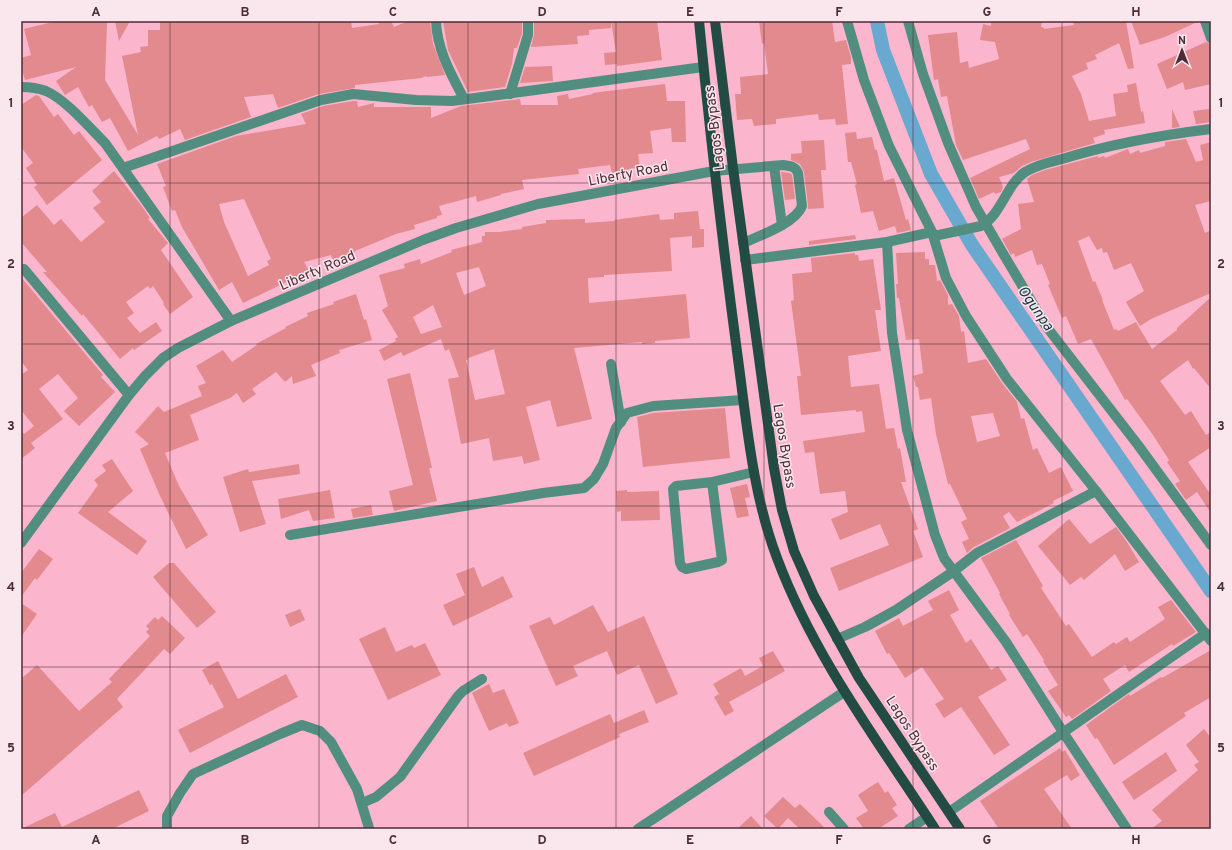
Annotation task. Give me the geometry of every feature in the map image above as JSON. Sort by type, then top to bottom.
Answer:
[{"type":"main road","name":"Lagos Bypass","points":[[699,21],[725,263],[754,472],[764,516],[776,557],[797,605],[820,650],[844,692],[935,829]]},
{"type":"main road","name":"Lagos Bypass","points":[[715,21],[745,260],[774,468],[782,510],[794,551],[814,596],[860,678],[960,829]]},
{"type":"street","points":[[436,21],[436,32],[443,58],[464,99]]},
{"type":"street","points":[[510,94],[528,35],[528,21]]},
{"type":"street","points":[[847,21],[864,80],[889,146],[933,234],[946,278],[966,316],[1007,379],[1096,491],[1208,637],[1063,732],[949,812]]},
{"type":"street","points":[[908,21],[923,74],[948,143],[984,225],[1046,326],[1138,445],[1211,545]]},
{"type":"street","points":[[1205,21],[1211,38]]},
{"type":"street","points":[[123,168],[321,100],[353,94],[416,100],[452,100],[510,94],[703,67]]},
{"type":"street","points":[[21,87],[33,88],[47,92],[66,105],[105,143],[231,321]]},
{"type":"street","points":[[745,260],[887,242],[984,225],[994,214],[1019,178],[1026,172],[1041,165],[1103,148],[1211,129]]},
{"type":"street","name":"Liberty Road","points":[[21,543],[130,395],[145,376],[163,358],[178,348],[231,321],[423,240],[492,217],[538,204],[733,168],[783,165],[791,166],[796,169],[798,173],[802,206],[800,212],[794,218],[782,225],[743,243]]},
{"type":"street","points":[[774,166],[782,225]]},
{"type":"street","points":[[887,242],[892,333],[907,430],[935,534],[944,558],[1006,642],[1127,829]]},
{"type":"street","points":[[24,269],[130,395]]},
{"type":"street","points":[[611,364],[621,422]]},
{"type":"street","points":[[290,535],[543,492],[584,488],[594,479],[603,464],[616,428],[627,413],[653,406],[744,400]]},
{"type":"street","points":[[712,482],[722,560],[686,569],[682,567],[680,563],[673,489],[676,486],[712,482],[754,472]]},
{"type":"street","points":[[837,639],[865,627],[896,610],[954,571],[976,553],[1096,491]]},
{"type":"street","points":[[362,803],[376,797],[400,778],[458,696],[463,691],[482,680]]},
{"type":"street","points":[[638,829],[844,692]]},
{"type":"street","points":[[167,829],[167,816],[193,774],[302,725],[320,730],[331,742],[357,789],[368,829]]},
{"type":"street","points":[[829,812],[844,829]]},
{"type":"street","points":[[909,829],[927,817]]},
{"type":"building","points":[[57,21],[107,21],[105,80],[138,135],[122,56],[141,52],[140,47],[148,46],[148,30],[160,30],[160,21],[351,21],[352,28],[379,24],[377,21],[391,21],[394,27],[408,21],[430,21],[433,44],[445,75],[355,85],[355,88],[319,94],[278,108],[273,94],[244,97],[251,117],[185,140],[180,129],[159,139],[157,136],[128,151],[110,118],[102,122],[92,105],[89,107],[78,87],[65,95],[56,81],[76,67],[25,80],[21,66],[21,58],[31,55],[24,29]]},
{"type":"building","points":[[115,21],[130,21],[119,41]]},
{"type":"building","points":[[443,21],[522,21],[522,34],[517,48],[514,48],[512,64],[505,87],[468,92],[448,50]]},
{"type":"building","points":[[534,21],[611,21],[611,28],[589,30],[589,35],[577,36],[578,44],[531,47],[534,35]]},
{"type":"building","points":[[611,21],[657,21],[662,60],[617,66],[617,64],[605,65],[604,53],[616,52]]},
{"type":"building","points":[[832,21],[835,42],[846,40],[851,57],[851,64],[842,65],[848,124],[836,125],[835,119],[819,120],[818,114],[776,119],[776,124],[754,126],[752,119],[737,120],[735,94],[741,94],[740,77],[768,74],[764,43],[762,44],[759,22]]},
{"type":"building","points":[[991,21],[1042,21],[1041,27],[1044,29],[1074,25],[1073,21],[1126,21],[1134,68],[1128,69],[1119,43],[1095,55],[1097,59],[1086,63],[1088,69],[1072,76],[1081,94],[1089,121],[1116,116],[1113,94],[1128,92],[1127,85],[1136,83],[1141,112],[1143,111],[1145,123],[1104,130],[1105,134],[1093,138],[1095,143],[1022,166],[1014,173],[999,177],[1003,187],[1001,192],[995,194],[994,192],[979,199],[970,178],[1030,149],[1026,139],[963,160],[956,145],[947,96],[941,97],[938,79],[934,80],[928,35],[957,32],[960,63],[968,61],[969,68],[999,59],[995,42],[980,40],[983,24],[991,26]]},
{"type":"building","points":[[1131,21],[1199,21],[1165,37],[1140,45]]},
{"type":"building","points":[[1206,42],[1211,44],[1211,84],[1185,90],[1183,82],[1167,89],[1157,64]]},
{"type":"building","points":[[552,66],[553,81],[520,83],[525,67]]},
{"type":"building","points":[[665,84],[667,101],[685,101],[686,142],[672,142],[671,128],[650,131],[653,153],[638,154],[640,167],[612,173],[610,165],[578,169],[579,174],[522,180],[524,189],[501,194],[477,202],[476,196],[439,206],[442,215],[414,225],[415,229],[396,234],[355,251],[348,256],[349,260],[336,266],[331,255],[304,262],[309,271],[243,303],[232,282],[219,290],[182,227],[175,210],[172,211],[163,187],[166,186],[157,164],[236,136],[306,124],[301,114],[323,106],[353,101],[357,101],[358,107],[374,103],[374,107],[431,107],[431,118],[461,106],[520,99],[521,105],[558,105],[557,96],[568,94],[569,99],[593,94],[592,93]],"holes":[[[244,199],[271,259],[267,261],[269,265],[248,276],[224,222],[219,204]]]},
{"type":"building","points":[[36,95],[39,96],[54,117],[58,114],[74,135],[79,131],[102,160],[47,205],[34,187],[37,185],[26,168],[33,163],[21,147],[21,105]]},
{"type":"building","points":[[1172,109],[1180,127],[1172,128]]},
{"type":"building","points":[[1209,109],[1211,122],[1196,124],[1193,111]]},
{"type":"building","points":[[856,132],[857,139],[872,137],[875,150],[877,150],[884,181],[894,178],[906,220],[908,219],[911,230],[897,233],[895,226],[879,231],[873,211],[861,213],[855,185],[857,184],[851,162],[848,162],[845,133]]},
{"type":"building","points":[[1186,139],[1196,162],[1203,160],[1200,145],[1211,142],[1211,201],[1195,205],[1205,233],[1211,230],[1211,293],[1151,319],[1140,326],[1126,302],[1144,291],[1131,263],[1114,270],[1107,252],[1103,253],[1102,248],[1097,250],[1089,236],[1078,241],[1093,282],[1095,281],[1114,330],[1116,329],[1118,331],[1136,322],[1152,349],[1177,330],[1177,328],[1211,297],[1211,389],[1194,368],[1193,369],[1188,360],[1160,381],[1185,415],[1191,411],[1206,435],[1211,432],[1211,447],[1188,462],[1211,495],[1211,513],[1197,492],[1186,500],[1175,484],[1180,481],[1167,462],[1169,460],[1127,399],[1125,400],[1091,339],[1078,344],[1066,316],[1062,318],[1048,285],[1050,284],[1042,264],[1037,265],[1032,250],[1015,257],[1014,253],[1011,255],[1002,239],[1021,229],[1018,204],[1034,202],[1027,179],[1032,175],[1045,170],[1098,156],[1098,158],[1104,156],[1105,158],[1128,149],[1130,154],[1139,150],[1140,153],[1165,146],[1165,142]]},
{"type":"building","points":[[824,140],[826,170],[821,170],[824,208],[808,209],[804,172],[800,164],[791,160],[791,154],[802,153],[801,141]]},
{"type":"building","points":[[114,171],[141,205],[150,218],[148,219],[168,243],[161,250],[193,297],[170,314],[153,286],[150,289],[148,286],[126,302],[134,313],[127,318],[140,333],[156,322],[162,331],[134,350],[133,348],[120,359],[83,314],[82,316],[43,272],[47,272],[21,242],[21,218],[37,205],[54,225],[61,219],[81,242],[105,222],[93,208],[101,202],[92,191]]},
{"type":"building","points":[[781,172],[790,173],[792,175],[795,199],[785,200]]},
{"type":"building","points":[[698,211],[700,229],[704,229],[704,247],[692,248],[692,236],[670,238],[672,271],[604,275],[604,277],[588,278],[589,303],[686,294],[690,338],[655,341],[655,343],[642,344],[642,342],[574,348],[592,419],[557,427],[550,400],[526,407],[540,460],[524,464],[522,456],[493,461],[489,438],[461,444],[448,379],[459,377],[449,349],[445,351],[441,339],[403,356],[401,352],[384,361],[379,350],[396,341],[395,339],[398,337],[382,310],[388,306],[379,275],[405,268],[404,264],[420,259],[421,264],[452,252],[451,250],[482,242],[482,236],[485,236],[485,232],[522,229],[522,227],[546,223],[546,220],[585,219],[585,223],[614,221],[659,214],[660,220],[674,219],[674,213]],"holes":[[[479,267],[486,286],[464,295],[456,273]],[[433,305],[442,327],[421,334],[413,317]],[[494,349],[505,394],[475,400],[466,360],[468,360],[468,358]]]},
{"type":"building","points":[[855,235],[856,239],[809,245],[809,241]]},
{"type":"building","points":[[925,252],[925,259],[929,259],[929,265],[935,265],[937,281],[940,280],[948,295],[948,305],[952,304],[959,316],[961,332],[964,331],[968,363],[986,359],[1017,402],[1021,419],[1024,418],[1033,450],[1037,448],[1049,473],[1061,467],[1073,491],[1053,501],[1054,503],[1017,522],[1009,512],[1003,516],[1010,528],[974,547],[967,553],[962,542],[969,539],[961,522],[967,519],[950,484],[948,484],[936,434],[931,398],[920,400],[918,387],[916,387],[913,376],[923,373],[919,339],[906,340],[899,298],[897,298],[896,284],[898,284],[896,253]],"holes":[[[993,413],[1000,436],[977,442],[971,416]]]},
{"type":"building","points":[[855,253],[855,255],[858,255],[859,261],[873,259],[881,310],[875,310],[881,351],[848,356],[851,387],[879,384],[886,429],[894,428],[898,449],[900,448],[906,482],[901,482],[918,529],[913,531],[923,557],[839,591],[830,568],[889,545],[880,524],[840,540],[831,519],[848,512],[845,491],[820,494],[814,452],[805,453],[803,441],[865,432],[862,411],[856,412],[856,410],[801,415],[797,376],[801,376],[791,301],[794,300],[792,274],[812,272],[811,258]]},
{"type":"building","points":[[21,277],[103,375],[101,377],[115,392],[79,426],[64,411],[78,398],[58,374],[39,389],[63,419],[31,443],[35,448],[21,459],[21,431],[24,434],[34,426],[21,410],[21,375],[28,370],[21,361]]},
{"type":"building","points":[[356,294],[364,320],[366,319],[372,340],[339,350],[340,353],[311,365],[316,376],[293,384],[292,376],[285,382],[276,372],[252,389],[256,394],[243,403],[237,393],[230,398],[190,415],[199,440],[165,453],[179,486],[208,535],[186,549],[160,496],[140,449],[149,444],[135,432],[158,406],[164,412],[202,396],[198,386],[206,383],[196,366],[223,350],[232,362],[257,345],[256,344],[286,328],[285,327],[308,316],[307,313],[334,304],[333,302]]},
{"type":"building","points":[[410,373],[432,468],[429,468],[437,501],[394,511],[389,491],[413,485],[387,379]]},
{"type":"building","points":[[725,408],[730,458],[643,467],[637,417],[653,413]]},
{"type":"building","points":[[112,459],[133,491],[108,512],[147,541],[137,555],[78,513],[98,485],[94,480],[106,471],[102,465]]},
{"type":"building","points":[[299,464],[300,474],[252,481],[266,524],[240,532],[223,477],[248,469],[249,472]]},
{"type":"building","points":[[747,484],[750,497],[745,498],[749,516],[737,518],[730,488]]},
{"type":"building","points":[[330,490],[335,518],[313,521],[309,510],[281,519],[278,499]]},
{"type":"building","points":[[627,490],[627,492],[659,491],[660,520],[621,521],[621,511],[617,512],[616,491]]},
{"type":"building","points":[[371,505],[373,515],[353,518],[351,509]]},
{"type":"building","points":[[1069,519],[1090,544],[1116,527],[1139,562],[1125,571],[1115,554],[1084,580],[1081,577],[1070,585],[1038,546]]},
{"type":"building","points":[[1016,540],[1043,586],[1041,588],[1066,626],[1069,624],[1092,657],[1114,642],[1116,644],[1127,637],[1130,642],[1165,619],[1158,607],[1171,600],[1196,632],[1173,646],[1172,644],[1129,672],[1125,665],[1103,679],[1111,691],[1072,719],[1069,715],[1066,717],[1048,691],[1058,685],[1027,634],[1023,637],[1009,615],[1010,614],[999,594],[1000,593],[981,558]]},
{"type":"building","points":[[39,549],[53,559],[37,580],[35,578],[21,597],[21,573]]},
{"type":"building","points":[[169,563],[174,563],[216,612],[197,628],[153,577]]},
{"type":"building","points":[[474,567],[482,587],[503,576],[513,597],[453,626],[443,605],[465,595],[456,574]]},
{"type":"building","points":[[949,590],[959,610],[950,615],[966,643],[971,639],[991,670],[998,666],[1007,680],[978,697],[1010,745],[994,755],[961,707],[944,718],[935,704],[944,699],[922,667],[905,678],[889,653],[887,654],[875,631],[899,618],[903,626],[933,610],[928,601]]},
{"type":"building","points":[[21,603],[37,614],[21,637]]},
{"type":"building","points":[[593,605],[608,632],[644,616],[678,694],[656,704],[639,665],[617,675],[607,651],[573,666],[578,676],[556,686],[529,626],[550,617],[554,625]]},
{"type":"building","points":[[300,609],[305,620],[290,627],[285,615]]},
{"type":"building","points":[[162,616],[185,638],[170,654],[164,649],[117,699],[123,707],[21,796],[21,679],[37,665],[79,711],[112,682],[109,679],[150,636],[146,632],[149,629],[146,626],[155,617],[158,620]]},
{"type":"building","points":[[385,627],[396,652],[412,645],[414,648],[425,643],[441,675],[388,700],[359,639]]},
{"type":"building","points":[[1211,650],[1211,697],[1184,713],[1186,716],[1114,765],[1097,738],[1095,739],[1086,725],[1129,694],[1130,696],[1161,677],[1162,678]]},
{"type":"building","points":[[773,651],[785,671],[729,702],[734,711],[725,716],[714,697],[719,694],[713,684],[741,668],[745,676],[763,666],[759,658]]},
{"type":"building","points":[[218,661],[238,699],[286,674],[298,697],[190,753],[178,730],[224,707],[212,684],[210,685],[202,670]]},
{"type":"building","points":[[489,684],[493,693],[504,689],[519,723],[509,727],[507,723],[489,731],[472,693]]},
{"type":"building","points":[[644,710],[649,722],[619,734],[620,737],[534,776],[523,753],[610,714],[614,723]]},
{"type":"building","points":[[1204,729],[1211,738],[1211,829],[1151,829],[1162,821],[1152,810],[1198,770],[1194,765],[1199,762],[1186,745]]},
{"type":"building","points":[[1060,748],[1062,752],[1065,750],[1080,775],[1071,781],[1067,775],[1044,789],[1072,829],[999,829],[980,801]]},
{"type":"building","points":[[1166,752],[1177,771],[1134,800],[1122,782]]},
{"type":"building","points":[[878,782],[885,793],[888,791],[897,805],[892,808],[898,816],[878,829],[864,829],[856,818],[868,811],[858,795]]},
{"type":"building","points":[[139,790],[149,811],[112,829],[21,829],[55,813],[62,827]]},
{"type":"building","points":[[783,797],[795,808],[800,804],[826,829],[800,829],[788,818],[778,829],[764,816]]},
{"type":"building","points":[[751,816],[763,829],[737,829]]},
{"type":"waterway","name":"Ogunpa","points":[[877,21],[883,50],[931,174],[972,245],[1211,591]]}]
